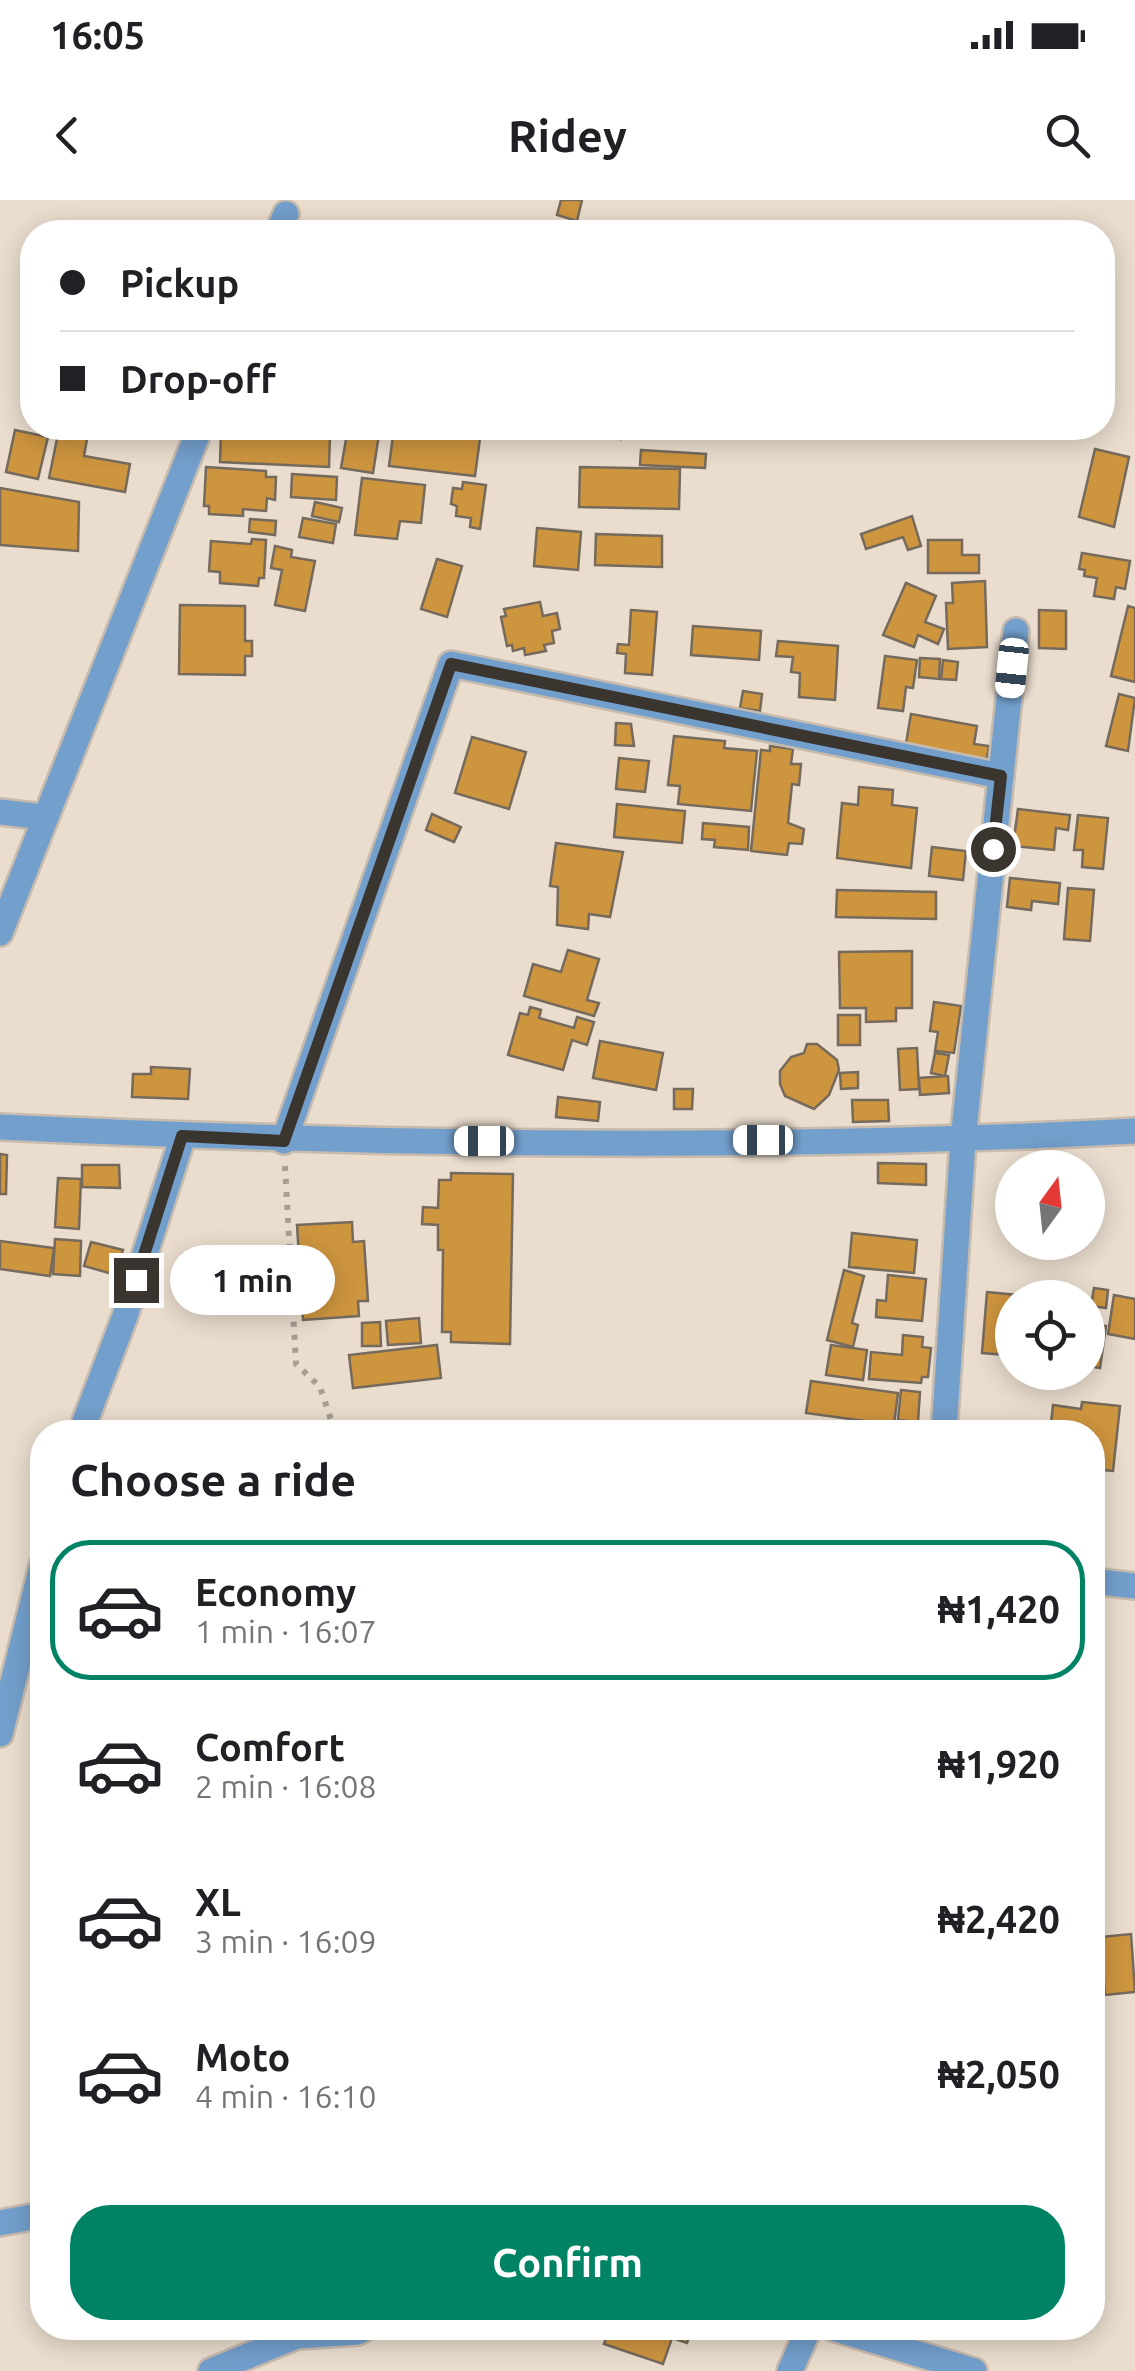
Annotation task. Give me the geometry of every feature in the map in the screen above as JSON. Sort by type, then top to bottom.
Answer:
[{"type":"street","points":[[0,933],[195,440]]},
{"type":"street","points":[[945,1420],[963,1140],[1016,632]]},
{"type":"street","points":[[284,1141],[451,664],[1001,776]]},
{"type":"street","points":[[0,812],[43,817]]},
{"type":"street","points":[[0,1127],[284,1141],[963,1140],[1135,1131]]},
{"type":"street","points":[[85,1420],[182,1136]]},
{"type":"street","points":[[1105,1583],[1135,1586]]},
{"type":"street","points":[[0,1734],[30,1614]]},
{"type":"street","points":[[0,2222],[30,2217]]},
{"type":"street","points":[[212,2371],[286,2340]]},
{"type":"street","points":[[790,2371],[804,2340]]},
{"type":"street","points":[[872,2340],[974,2371]]},
{"type":"path","points":[[284,1141],[296,1364],[320,1387],[330,1420]]},
{"type":"building","points":[[561,200],[582,200],[577,220],[557,215]]},
{"type":"building","points":[[15,430],[20,431],[20,440],[47,440],[38,479],[6,472]]},
{"type":"building","points":[[57,440],[87,440],[84,456],[130,464],[125,492],[49,478]]},
{"type":"building","points":[[221,440],[330,440],[329,467],[220,462]]},
{"type":"building","points":[[346,440],[378,440],[373,473],[341,468]]},
{"type":"building","points":[[392,440],[480,440],[475,476],[389,466]]},
{"type":"building","points":[[1095,449],[1129,457],[1114,527],[1079,517]]},
{"type":"building","points":[[641,450],[706,454],[705,468],[640,465]]},
{"type":"building","points":[[206,467],[266,471],[266,477],[276,477],[275,500],[267,498],[266,511],[243,509],[243,516],[209,514],[209,506],[204,506]]},
{"type":"building","points":[[580,467],[680,469],[679,509],[579,507]]},
{"type":"building","points":[[292,474],[337,477],[336,500],[291,497]]},
{"type":"building","points":[[362,478],[425,485],[421,523],[400,521],[397,539],[355,535]]},
{"type":"building","points":[[463,482],[486,485],[480,529],[470,527],[471,518],[456,516],[457,506],[451,504],[453,488],[462,489]]},
{"type":"building","points":[[0,488],[79,502],[78,551],[0,545]]},
{"type":"building","points":[[315,502],[342,508],[339,522],[312,516]]},
{"type":"building","points":[[912,516],[921,546],[908,550],[903,537],[866,549],[861,534]]},
{"type":"building","points":[[303,518],[336,524],[333,543],[299,537]]},
{"type":"building","points":[[250,519],[276,521],[275,535],[249,532]]},
{"type":"building","points":[[537,528],[581,532],[578,570],[534,566]]},
{"type":"building","points":[[596,534],[662,536],[662,567],[595,565]]},
{"type":"building","points":[[252,539],[266,540],[264,578],[259,578],[258,586],[220,583],[220,572],[209,571],[211,541],[251,544]]},
{"type":"building","points":[[928,540],[962,540],[962,555],[979,555],[979,573],[928,573]]},
{"type":"building","points":[[275,546],[292,550],[291,557],[315,561],[305,611],[275,605],[282,570],[271,568]]},
{"type":"building","points":[[1082,553],[1130,561],[1125,589],[1116,587],[1114,599],[1094,596],[1097,578],[1084,576],[1085,570],[1079,569]]},
{"type":"building","points":[[437,559],[462,566],[447,617],[421,609]]},
{"type":"building","points":[[985,581],[987,647],[948,649],[946,603],[953,603],[952,583]]},
{"type":"building","points":[[906,583],[936,596],[925,622],[944,629],[938,644],[918,635],[914,647],[883,635]]},
{"type":"building","points":[[540,602],[543,616],[557,613],[560,629],[552,631],[554,643],[544,645],[546,651],[525,655],[524,648],[513,651],[512,645],[507,646],[501,617],[506,616],[504,609]]},
{"type":"building","points":[[180,605],[245,606],[245,641],[252,641],[252,656],[245,656],[245,675],[179,674]]},
{"type":"building","points":[[1128,606],[1135,608],[1135,682],[1111,676]]},
{"type":"building","points":[[631,610],[657,612],[652,675],[625,673],[626,654],[617,653],[618,644],[629,645]]},
{"type":"building","points":[[1039,610],[1066,611],[1066,649],[1039,648]]},
{"type":"building","points":[[693,626],[761,631],[759,660],[691,655]]},
{"type":"building","points":[[778,641],[838,646],[835,700],[799,697],[800,673],[791,672],[793,657],[776,656]]},
{"type":"building","points":[[885,656],[917,660],[913,688],[906,687],[903,711],[878,708]]},
{"type":"building","points":[[920,658],[940,659],[939,679],[919,677]]},
{"type":"building","points":[[943,660],[958,662],[956,680],[941,679]]},
{"type":"building","points":[[743,691],[762,694],[760,711],[740,708]]},
{"type":"building","points":[[1119,694],[1135,698],[1128,751],[1106,746]]},
{"type":"building","points":[[911,714],[977,726],[974,744],[989,746],[986,764],[905,749]]},
{"type":"building","points":[[616,723],[631,724],[634,746],[615,745]]},
{"type":"building","points":[[674,736],[725,741],[724,748],[757,751],[751,811],[678,804],[680,786],[668,785]]},
{"type":"building","points":[[472,737],[526,752],[509,809],[455,793]]},
{"type":"building","points":[[770,746],[793,749],[791,764],[801,764],[799,785],[792,784],[788,823],[804,829],[802,844],[789,843],[787,855],[751,851],[761,750],[770,751]]},
{"type":"building","points":[[619,758],[649,761],[645,792],[616,789]]},
{"type":"building","points":[[859,787],[893,790],[892,805],[917,808],[911,868],[837,858],[842,803],[858,805]]},
{"type":"building","points":[[617,804],[685,811],[682,843],[614,837]]},
{"type":"building","points":[[1018,809],[1070,815],[1068,830],[1056,828],[1054,850],[1013,846]]},
{"type":"building","points":[[432,814],[461,827],[454,842],[426,830]]},
{"type":"building","points":[[1078,815],[1108,818],[1103,869],[1082,867],[1083,850],[1074,850]]},
{"type":"building","points":[[703,823],[749,827],[748,850],[714,847],[715,840],[702,839]]},
{"type":"building","points":[[556,843],[623,852],[610,917],[589,914],[588,929],[557,925],[558,887],[550,886]]},
{"type":"building","points":[[932,847],[966,851],[963,880],[929,876]]},
{"type":"building","points":[[1010,878],[1060,883],[1058,904],[1032,901],[1031,910],[1007,907]]},
{"type":"building","points":[[1068,888],[1094,890],[1090,941],[1064,939]]},
{"type":"building","points":[[837,890],[936,892],[936,919],[836,917]]},
{"type":"building","points":[[568,950],[599,959],[587,1000],[599,1003],[594,1016],[524,996],[533,964],[561,972]]},
{"type":"building","points":[[912,951],[912,1008],[896,1008],[896,1021],[866,1022],[866,1008],[840,1008],[839,952]]},
{"type":"building","points":[[934,1002],[961,1006],[954,1053],[935,1051],[938,1032],[930,1031]]},
{"type":"building","points":[[530,1007],[541,1010],[539,1018],[574,1028],[577,1017],[594,1022],[587,1045],[572,1040],[563,1070],[508,1055],[520,1013],[528,1015]]},
{"type":"building","points":[[838,1015],[860,1015],[860,1045],[838,1045]]},
{"type":"building","points":[[600,1041],[663,1053],[656,1090],[593,1078]]},
{"type":"building","points":[[807,1044],[817,1044],[837,1060],[839,1070],[829,1095],[814,1109],[785,1096],[780,1084],[780,1071],[791,1057],[804,1053]]},
{"type":"building","points":[[917,1048],[919,1089],[900,1090],[898,1049]]},
{"type":"building","points":[[935,1053],[949,1055],[945,1076],[931,1073]]},
{"type":"building","points":[[151,1067],[190,1069],[188,1099],[132,1097],[133,1074],[151,1074]]},
{"type":"building","points":[[858,1072],[858,1088],[841,1089],[840,1073]]},
{"type":"building","points":[[948,1076],[949,1093],[920,1095],[919,1078]]},
{"type":"building","points":[[674,1089],[693,1089],[692,1109],[674,1109]]},
{"type":"building","points":[[558,1097],[600,1102],[598,1121],[556,1117]]},
{"type":"building","points":[[852,1100],[888,1100],[889,1121],[853,1122]]},
{"type":"building","points":[[0,1154],[7,1155],[6,1194],[0,1194]]},
{"type":"building","points":[[878,1163],[926,1164],[926,1185],[878,1183]]},
{"type":"building","points":[[82,1165],[119,1165],[120,1188],[82,1187]]},
{"type":"building","points":[[451,1173],[513,1174],[510,1344],[451,1342],[451,1332],[442,1332],[443,1250],[438,1250],[438,1225],[422,1224],[423,1207],[438,1208],[439,1180],[451,1180]]},
{"type":"building","points":[[58,1178],[81,1179],[79,1229],[55,1227]]},
{"type":"building","points":[[352,1222],[353,1242],[364,1241],[368,1301],[358,1301],[359,1316],[303,1320],[297,1225]]},
{"type":"building","points":[[852,1233],[917,1240],[914,1273],[849,1267]]},
{"type":"building","points":[[55,1239],[81,1241],[80,1276],[53,1274]]},
{"type":"building","points":[[0,1241],[54,1248],[50,1276],[0,1269]]},
{"type":"building","points":[[91,1242],[123,1250],[116,1275],[84,1266]]},
{"type":"building","points":[[844,1270],[864,1276],[852,1323],[858,1325],[853,1347],[827,1340]]},
{"type":"building","points":[[888,1275],[926,1279],[922,1321],[876,1317],[877,1300],[886,1301]]},
{"type":"building","points":[[987,1292],[995,1293],[995,1354],[982,1353]]},
{"type":"building","points":[[1114,1295],[1135,1299],[1135,1339],[1108,1334]]},
{"type":"building","points":[[419,1318],[421,1343],[388,1345],[386,1321]]},
{"type":"building","points":[[380,1322],[381,1346],[362,1346],[362,1323]]},
{"type":"building","points":[[903,1335],[923,1337],[922,1347],[931,1348],[928,1377],[922,1377],[921,1383],[869,1379],[871,1352],[902,1355]]},
{"type":"building","points":[[437,1345],[441,1378],[353,1388],[349,1355]]},
{"type":"building","points":[[831,1345],[867,1350],[863,1380],[826,1375]]},
{"type":"building","points":[[811,1381],[898,1393],[895,1420],[806,1413]]},
{"type":"building","points":[[901,1390],[920,1392],[918,1420],[898,1420]]},
{"type":"building","points":[[1082,1402],[1120,1406],[1113,1471],[1105,1470],[1105,1420],[1051,1420],[1053,1405],[1081,1409]]},
{"type":"building","points":[[1131,1934],[1135,1992],[1105,1995],[1105,1937]]},
{"type":"building","points":[[606,2340],[671,2340],[663,2364],[604,2344]]},
{"type":"route","points":[[136,1280],[182,1136],[284,1141],[451,664],[1001,776],[993,849]]}]
